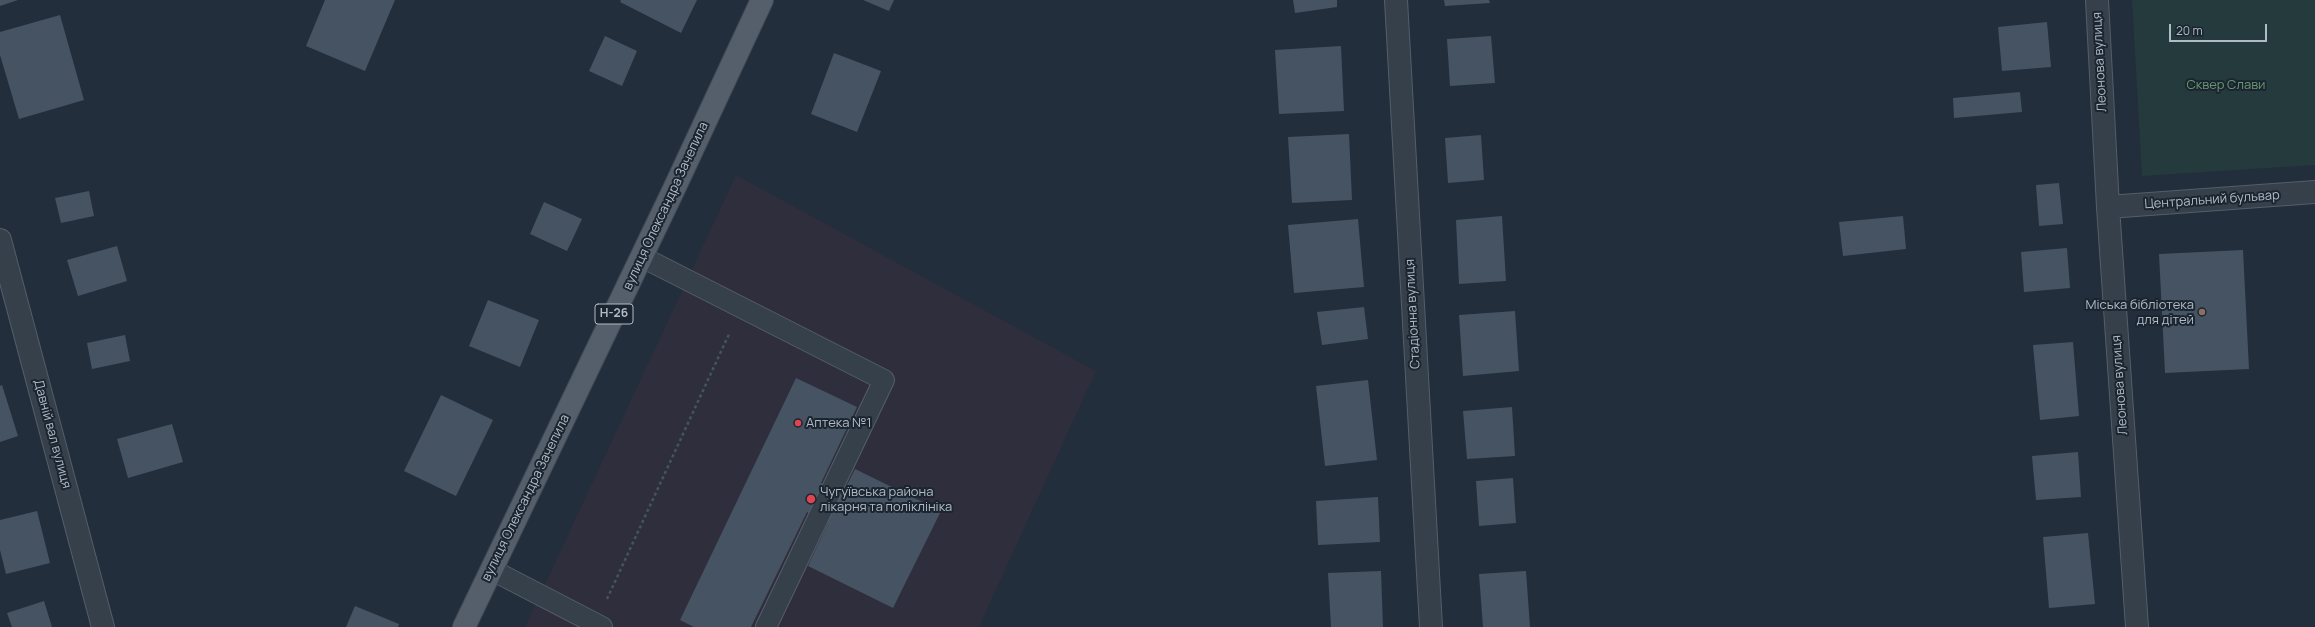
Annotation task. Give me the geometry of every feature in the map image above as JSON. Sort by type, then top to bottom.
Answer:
[{"type":"main road","name":"вулиця Олександра Зачепила","points":[[464,627],[642,257],[762,0]]},
{"type":"street","name":"Стадіонна вулиця","points":[[1396,0],[1431,627]]},
{"type":"street","name":"Леонова вулиця","points":[[2097,0],[2108,208],[2137,627]]},
{"type":"street","name":"Центральний бульвар","points":[[2108,208],[2315,192]]},
{"type":"street","name":"Давній вал вулиця","points":[[0,240],[103,627]]},
{"type":"lane","points":[[642,257],[742,306],[884,380],[766,627]]},
{"type":"lane","points":[[492,570],[599,625]]},
{"type":"path","points":[[599,625],[742,306]]},
{"type":"shaded area","name":"Чугуївська района лікарня та поліклініка","points":[[736,175],[1096,371],[979,627],[525,627]]},
{"type":"green space","name":"Сквер Слави","points":[[2132,0],[2315,0],[2315,165],[2142,176]]},
{"type":"building","points":[[0,0],[18,0],[0,6]]},
{"type":"building","points":[[325,0],[395,0],[365,71],[306,46]]},
{"type":"building","points":[[621,0],[697,0],[681,33],[620,2]]},
{"type":"building","points":[[863,0],[894,0],[889,11]]},
{"type":"building","points":[[1293,0],[1337,0],[1337,7],[1295,13]]},
{"type":"building","points":[[1444,0],[1489,0],[1490,3],[1445,6]]},
{"type":"building","points":[[60,15],[84,100],[19,119],[0,55],[0,32]]},
{"type":"building","points":[[2047,22],[2051,67],[2002,71],[1998,27]]},
{"type":"building","points":[[605,36],[637,51],[622,86],[589,71]]},
{"type":"building","points":[[1491,36],[1495,83],[1450,86],[1447,39]]},
{"type":"building","points":[[1341,46],[1344,111],[1279,114],[1275,50]]},
{"type":"building","points":[[834,53],[881,71],[857,132],[811,114]]},
{"type":"building","points":[[2020,92],[2022,112],[1954,118],[1953,98]]},
{"type":"building","points":[[1349,134],[1352,200],[1292,203],[1288,137]]},
{"type":"building","points":[[1481,135],[1484,180],[1448,183],[1445,138]]},
{"type":"building","points":[[2059,183],[2063,224],[2039,226],[2036,185]]},
{"type":"building","points":[[89,191],[94,216],[61,223],[55,198]]},
{"type":"building","points":[[544,202],[582,219],[567,251],[530,234]]},
{"type":"building","points":[[1502,216],[1506,281],[1459,284],[1456,220]]},
{"type":"building","points":[[1903,216],[1906,249],[1843,256],[1839,222]]},
{"type":"building","points":[[1358,219],[1364,287],[1294,293],[1288,225]]},
{"type":"building","points":[[117,246],[127,281],[78,296],[67,260]]},
{"type":"building","points":[[2067,248],[2070,288],[2024,292],[2021,252]]},
{"type":"building","points":[[2243,250],[2249,369],[2165,373],[2159,254]]},
{"type":"building","points":[[488,300],[539,320],[520,367],[469,346]]},
{"type":"building","points":[[1364,307],[1368,339],[1322,345],[1317,312]]},
{"type":"building","points":[[1515,311],[1519,371],[1463,376],[1459,315]]},
{"type":"building","points":[[125,335],[130,361],[92,369],[87,343]]},
{"type":"building","points":[[2073,342],[2079,416],[2040,420],[2033,345]]},
{"type":"building","points":[[796,378],[857,407],[821,483],[842,495],[855,469],[941,511],[893,608],[808,566],[828,523],[807,512],[751,627],[694,627],[680,620]]},
{"type":"building","points":[[1368,380],[1377,460],[1325,466],[1316,386]]},
{"type":"building","points":[[2,385],[18,436],[0,442],[0,386]]},
{"type":"building","points":[[441,395],[493,420],[456,496],[404,471]]},
{"type":"building","points":[[1512,407],[1515,456],[1467,459],[1463,411]]},
{"type":"building","points":[[172,424],[183,462],[128,478],[117,439]]},
{"type":"building","points":[[2078,452],[2081,497],[2036,500],[2032,456]]},
{"type":"building","points":[[1513,478],[1516,523],[1479,526],[1476,481]]},
{"type":"building","points":[[1378,497],[1380,542],[1318,545],[1316,501]]},
{"type":"building","points":[[37,511],[50,563],[6,574],[0,550],[0,520]]},
{"type":"building","points":[[2088,533],[2095,604],[2049,608],[2043,537]]},
{"type":"building","points":[[1381,571],[1383,627],[1331,627],[1328,573]]},
{"type":"building","points":[[1526,571],[1530,627],[1483,627],[1479,574]]},
{"type":"building","points":[[44,601],[52,627],[12,627],[7,613]]},
{"type":"building","points":[[355,606],[399,624],[398,627],[346,627]]},
{"type":"place","name":"Міська бібліотека для дітей","points":[[2202,312]]},
{"type":"place","name":"Аптека №1","points":[[798,423]]},
{"type":"place","name":"Чугуївська района лікарня та поліклініка","points":[[811,499]]}]
